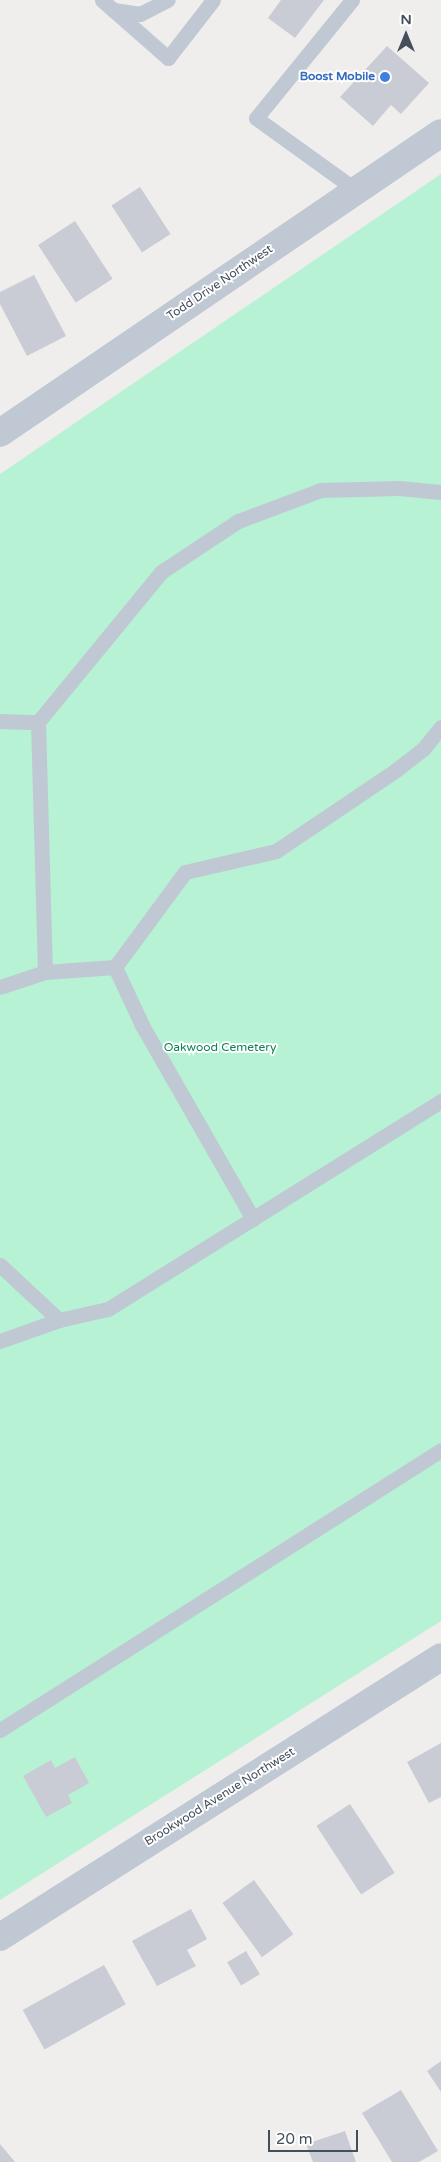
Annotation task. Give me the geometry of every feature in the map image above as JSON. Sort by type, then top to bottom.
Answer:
[{"type":"street","name":"Todd Drive Northwest","points":[[0,433],[441,133]]},
{"type":"street","name":"Brookwood Avenue Northwest","points":[[0,1937],[441,1657]]},
{"type":"lane","points":[[108,5],[140,14],[168,0]]},
{"type":"lane","points":[[108,5],[168,58],[213,0]]},
{"type":"lane","points":[[352,0],[256,118],[356,190]]},
{"type":"lane","points":[[45,972],[38,722],[161,572],[238,521],[321,490],[399,488],[441,492]]},
{"type":"lane","points":[[0,721],[38,722]]},
{"type":"lane","points":[[0,987],[45,972],[115,967],[184,872],[276,851],[396,770],[424,748],[441,726]]},
{"type":"lane","points":[[115,967],[142,1025],[253,1219]]},
{"type":"lane","points":[[0,1341],[58,1320],[108,1308],[441,1101]]},
{"type":"lane","points":[[0,1264],[58,1320]]},
{"type":"lane","points":[[0,1730],[441,1450]]},
{"type":"green space","name":"Oakwood Cemetery","points":[[441,174],[441,1621],[0,1900],[0,474]]},
{"type":"building","points":[[281,0],[324,0],[295,38],[268,18]]},
{"type":"building","points":[[387,46],[429,83],[401,114],[391,105],[373,126],[340,97]]},
{"type":"building","points":[[140,187],[170,234],[142,252],[111,206]]},
{"type":"building","points":[[75,221],[113,279],[76,303],[38,245]]},
{"type":"building","points":[[34,275],[66,336],[27,356],[0,304],[0,292]]},
{"type":"building","points":[[441,1743],[441,1797],[429,1803],[407,1762]]},
{"type":"building","points":[[75,1757],[89,1783],[68,1795],[72,1803],[46,1817],[23,1776],[51,1760],[55,1768]]},
{"type":"building","points":[[350,1804],[395,1873],[361,1895],[316,1826]]},
{"type":"building","points":[[254,1880],[293,1934],[262,1957],[222,1903]]},
{"type":"building","points":[[191,1909],[207,1939],[187,1950],[196,1966],[157,1986],[132,1941]]},
{"type":"building","points":[[246,1951],[260,1974],[241,1985],[227,1962]]},
{"type":"building","points":[[104,1965],[126,2004],[44,2049],[23,2010]]},
{"type":"building","points":[[441,2061],[441,2092],[427,2071]]},
{"type":"building","points":[[401,2090],[438,2151],[419,2162],[392,2162],[362,2113]]},
{"type":"building","points":[[345,2131],[356,2162],[313,2162],[306,2144]]},
{"type":"building","points":[[0,2144],[15,2162],[0,2162]]},
{"type":"place","name":"Boost Mobile","points":[[385,77]]}]
